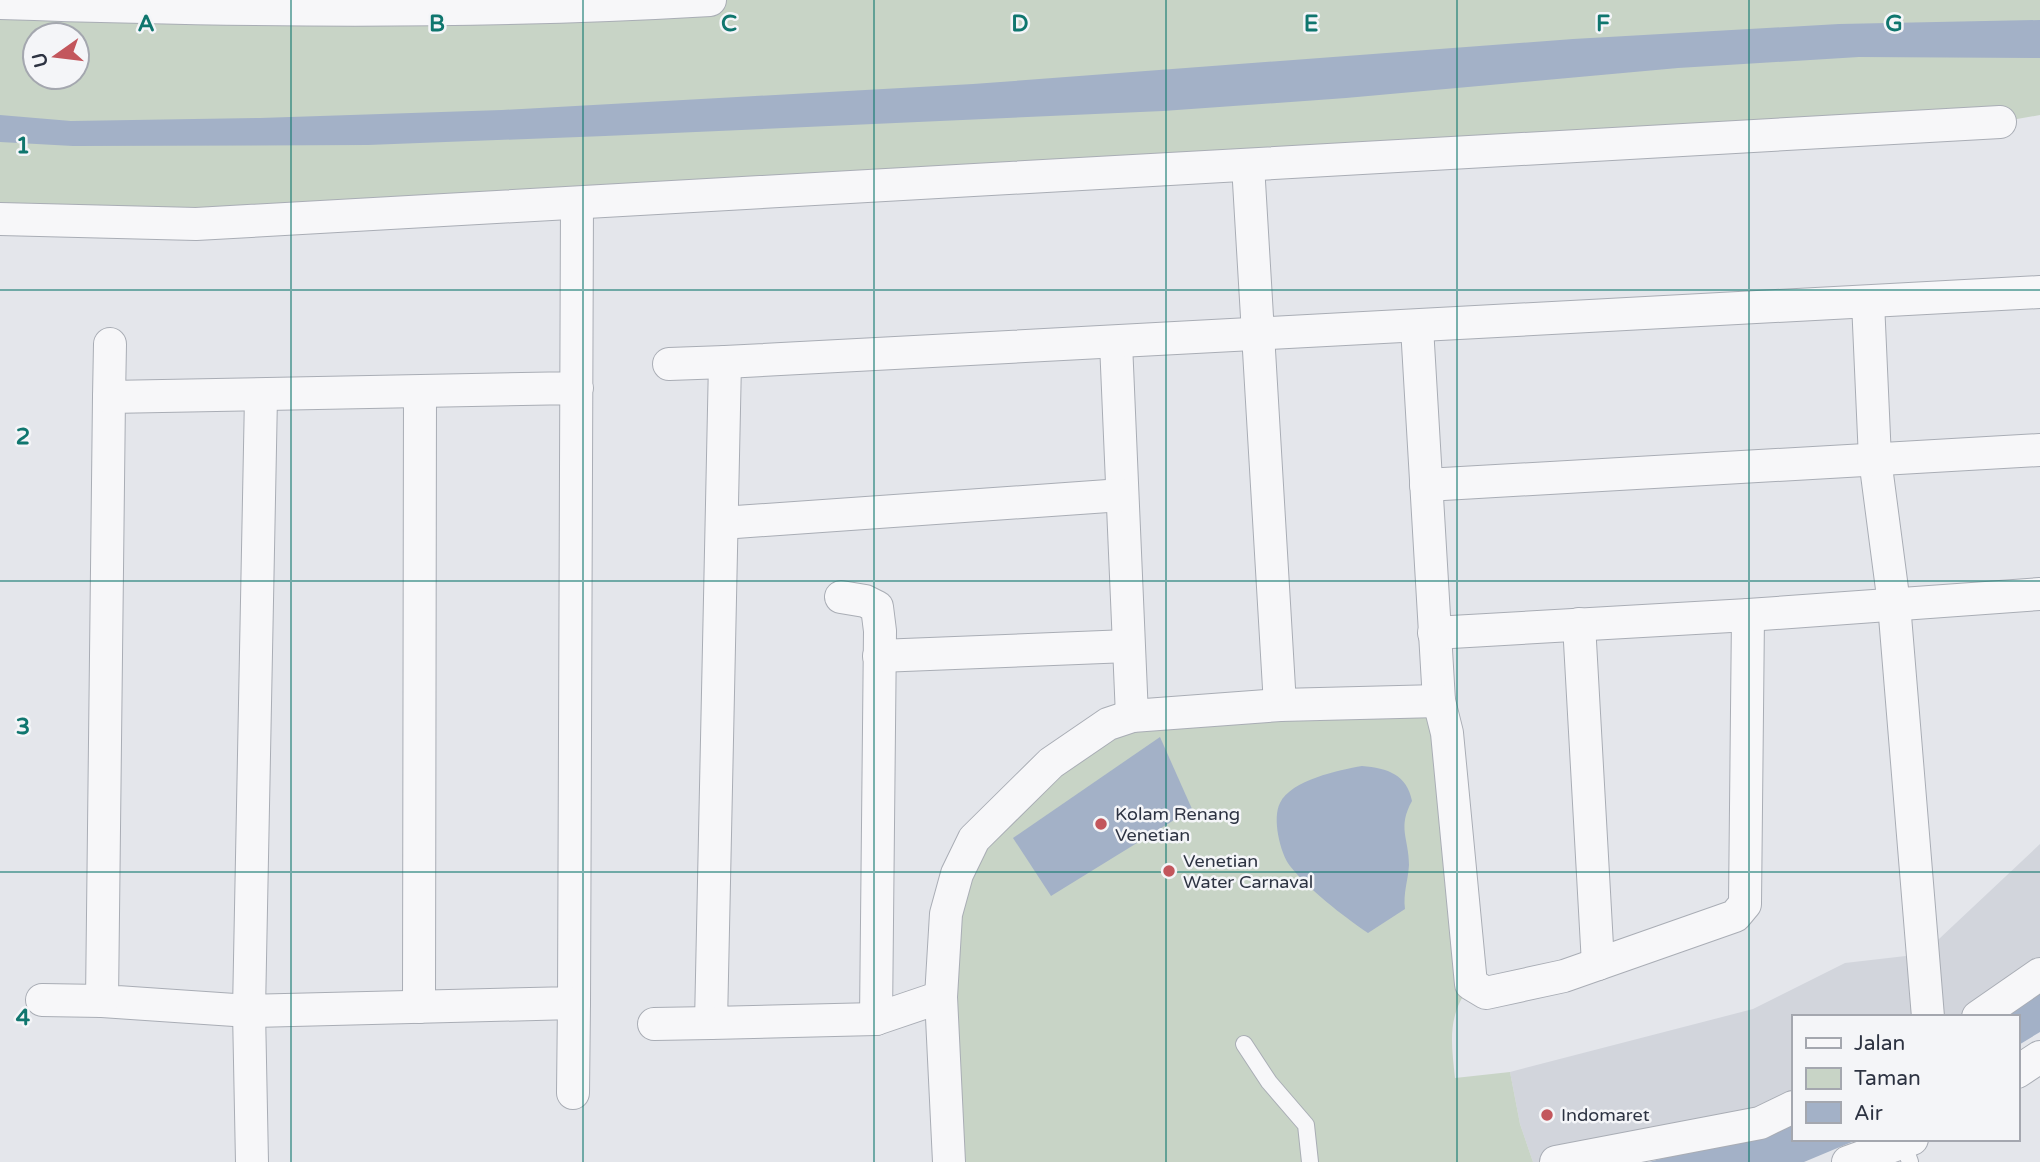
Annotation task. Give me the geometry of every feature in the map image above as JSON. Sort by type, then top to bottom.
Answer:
[{"type":"street","points":[[0,3],[582,4],[710,0]]},
{"type":"street","points":[[0,219],[196,223],[2000,122]]},
{"type":"street","points":[[1248,165],[1280,705]]},
{"type":"street","points":[[573,1093],[577,203]]},
{"type":"street","points":[[669,364],[1116,343],[2040,292]]},
{"type":"street","points":[[1868,302],[1875,459],[1894,604],[1928,1015]]},
{"type":"street","points":[[1417,327],[1438,701],[1447,733],[1471,984],[1486,993],[1564,976],[1735,916],[1745,904],[1748,615]]},
{"type":"street","points":[[1116,343],[1132,716]]},
{"type":"street","points":[[102,1001],[110,344]]},
{"type":"street","points":[[711,1023],[725,362]]},
{"type":"street","points":[[109,397],[577,388]]},
{"type":"street","points":[[419,1007],[420,392]]},
{"type":"street","points":[[252,1162],[249,1011],[261,396]]},
{"type":"street","points":[[1426,485],[2040,450]]},
{"type":"street","points":[[722,523],[1122,495]]},
{"type":"street","points":[[1434,634],[2040,594]]},
{"type":"street","points":[[841,597],[865,601],[877,607],[879,656],[876,1019]]},
{"type":"street","points":[[1579,624],[1598,964]]},
{"type":"street","points":[[879,656],[1128,646]]},
{"type":"street","points":[[949,1162],[941,997],[946,914],[957,874],[974,839],[1051,763],[1108,724],[1132,716],[1280,705],[1438,701]]},
{"type":"street","points":[[1981,1015],[2040,974]]},
{"type":"street","points":[[654,1024],[876,1019],[941,997]]},
{"type":"street","points":[[41,1000],[102,1001],[249,1011],[573,1003]]},
{"type":"street","points":[[2019,1071],[2040,1057]]},
{"type":"street","points":[[1556,1162],[1760,1123],[1792,1107]]},
{"type":"street","points":[[1848,1162],[1908,1149]]},
{"type":"lane","points":[[1244,1044],[1269,1082],[1306,1125],[1310,1162]]},
{"type":"shaded area","points":[[2040,844],[2040,974],[1981,1015],[1792,1015],[1792,1107],[1556,1162],[1533,1162],[1520,1124],[1510,1072],[1753,1009],[1845,963],[1923,954]]},
{"type":"green space","points":[[2040,0],[2040,115],[2000,122],[0,219],[0,3]]},
{"type":"green space","points":[[1438,701],[1471,984],[1458,1007],[1452,1029],[1455,1078],[1510,1072],[1520,1124],[1533,1162],[953,1162],[957,874],[1108,724]]},
{"type":"water","points":[[2040,20],[2040,58],[1859,57],[1678,68],[1346,98],[1163,111],[368,145],[73,146],[0,142],[0,115],[71,121],[502,110],[973,84],[1573,39],[1839,24]]},
{"type":"water","name":"Kolam Renang Venetian","points":[[1160,737],[1192,809],[1051,896],[1013,838]]},
{"type":"water","points":[[1362,766],[1395,774],[1406,785],[1412,801],[1404,826],[1409,856],[1405,909],[1368,933],[1326,902],[1290,866],[1280,844],[1277,826],[1280,803],[1294,788],[1316,777]]},
{"type":"water","points":[[2040,991],[2040,1032],[2019,1045],[2019,1015],[2005,1015]]},
{"type":"water","points":[[1792,1124],[1792,1141],[1854,1141],[1804,1162],[1649,1162]]},
{"type":"place","name":"Kolam Renang Venetian","points":[[1101,824]]},
{"type":"place","name":"Venetian Water Carnaval","points":[[1169,871]]},
{"type":"place","name":"Indomaret","points":[[1547,1115]]}]
